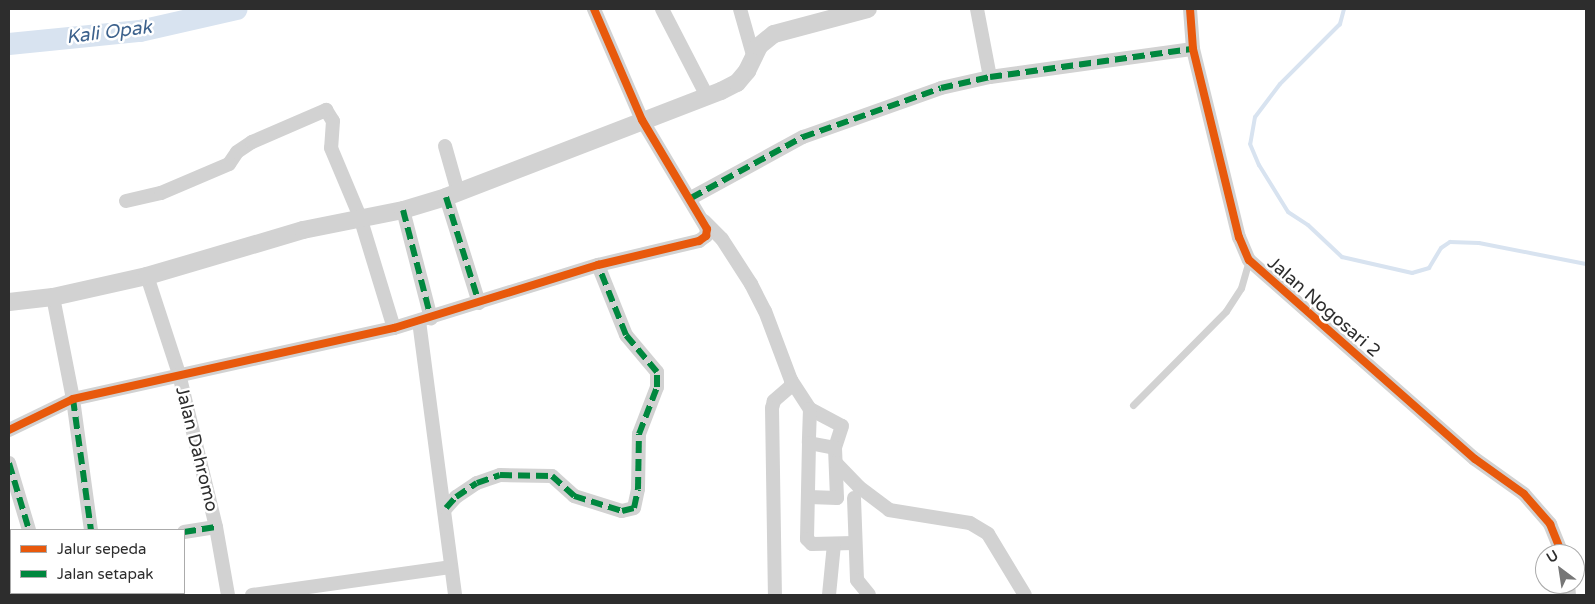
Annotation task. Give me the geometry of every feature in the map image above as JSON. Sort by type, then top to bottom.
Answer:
[{"type":"street","points":[[9,430],[73,399],[179,374],[394,328],[598,265],[700,241],[706,236],[707,228],[691,198],[642,120],[594,9]]},
{"type":"street","points":[[662,9],[708,96]]},
{"type":"street","points":[[740,9],[753,55]]},
{"type":"street","points":[[9,302],[53,296],[147,276],[303,230],[360,217],[403,210],[452,195],[737,83],[747,71],[753,55],[768,38],[781,32],[868,9]]},
{"type":"street","points":[[977,9],[990,77]]},
{"type":"street","name":"Jalan Nogosari 2","points":[[1190,9],[1193,49],[1238,236],[1249,260],[1475,459],[1524,494],[1550,524],[1558,544]]},
{"type":"street","points":[[691,198],[803,137],[941,88],[990,77],[1193,49]]},
{"type":"street","points":[[126,201],[161,192],[229,164],[237,152],[252,142],[326,110],[333,121],[331,148],[360,217],[394,328]]},
{"type":"street","points":[[445,146],[452,195],[479,303]]},
{"type":"street","points":[[403,210],[425,319],[446,508],[450,566],[455,595]]},
{"type":"street","points":[[702,218],[722,239],[751,284],[769,319],[791,380],[810,408],[842,426],[835,448],[837,498]]},
{"type":"street","points":[[446,508],[477,483],[500,475],[552,476],[574,496],[622,511],[634,508],[638,489],[639,434],[657,387],[657,372],[626,335],[598,265]]},
{"type":"street","name":"Jalan Dahromo","points":[[147,276],[179,374],[216,527],[228,595]]},
{"type":"street","points":[[53,296],[73,399],[91,529]]},
{"type":"street","points":[[775,595],[772,408],[774,401],[791,386],[791,380]]},
{"type":"street","points":[[810,408],[807,539],[812,544],[854,543]]},
{"type":"street","points":[[809,443],[835,448]]},
{"type":"street","points":[[9,463],[28,529]]},
{"type":"street","points":[[836,463],[889,510],[970,523],[988,534],[1024,595]]},
{"type":"street","points":[[808,497],[873,497]]},
{"type":"street","points":[[854,498],[854,543],[857,580],[868,595]]},
{"type":"street","points":[[185,532],[216,527]]},
{"type":"street","points":[[829,595],[834,544]]},
{"type":"street","points":[[252,595],[450,566]]},
{"type":"lane","points":[[1133,405],[1226,311],[1241,288],[1249,260]]},
{"type":"waterway","name":"Kali Opak","points":[[9,44],[140,31],[237,9]]},
{"type":"waterway","points":[[1344,9],[1340,24],[1280,84],[1255,117],[1250,144],[1259,165],[1288,212],[1308,225],[1342,257],[1412,273],[1429,268],[1441,248],[1450,242],[1479,243],[1586,264]]},
{"type":"marked path","points":[[691,198],[803,137],[941,88],[990,77],[1193,49]]},
{"type":"marked path","points":[[446,197],[479,303]]},
{"type":"marked path","points":[[403,210],[431,318]]},
{"type":"marked path","points":[[446,508],[456,497],[477,483],[500,475],[552,476],[574,496],[622,511],[634,508],[638,489],[639,434],[657,387],[657,372],[626,335],[598,265]]},
{"type":"marked path","points":[[73,399],[91,529]]},
{"type":"marked path","points":[[9,463],[29,529]]},
{"type":"marked path","points":[[185,532],[216,527]]},
{"type":"cycle path","points":[[9,430],[73,399],[394,328],[598,265],[699,241],[706,236],[707,229],[642,120],[594,9]]},
{"type":"cycle path","points":[[1190,9],[1193,49],[1239,237],[1249,260],[1475,459],[1524,494],[1550,524],[1558,544]]}]
